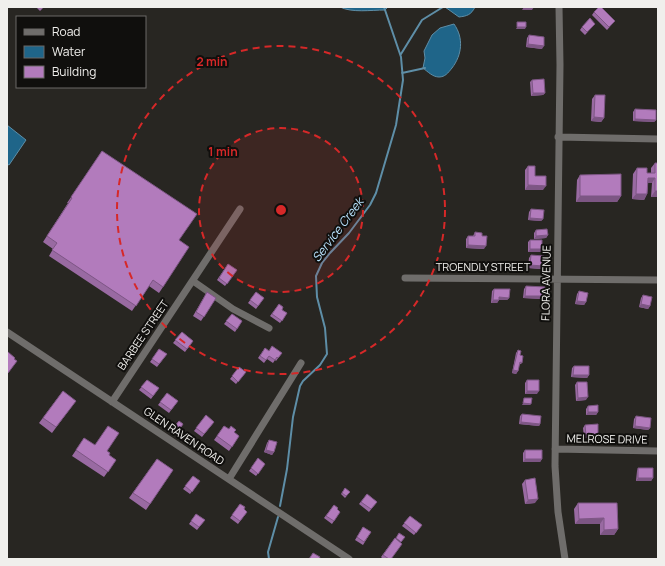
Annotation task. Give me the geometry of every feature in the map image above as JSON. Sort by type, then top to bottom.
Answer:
[{"type":"street","name":"FLORA AVENUE","points":[[559,7],[560,65],[555,466],[558,512],[565,559]]},
{"type":"street","points":[[558,137],[658,139]]},
{"type":"street","name":"BARBEE STREET","points":[[112,402],[240,209]]},
{"type":"street","name":"TROENDLY STREET","points":[[405,278],[658,280]]},
{"type":"street","points":[[193,281],[233,309],[269,328]]},
{"type":"street","name":"GLEN RAVEN ROAD","points":[[7,332],[349,559]]},
{"type":"street","points":[[229,479],[301,363]]},
{"type":"street","name":"MELROSE DRIVE","points":[[555,449],[658,451]]},
{"type":"water","points":[[340,7],[388,7],[385,10],[362,11]]},
{"type":"water","points":[[445,7],[475,7],[468,15],[459,17]]},
{"type":"water","points":[[454,24],[459,35],[460,52],[452,68],[443,76],[437,77],[423,68],[425,58],[424,51],[432,35],[440,28]]},
{"type":"water","points":[[7,125],[26,140],[9,165],[7,164]]},
{"type":"building","points":[[601,7],[615,21],[609,27],[594,12]]},
{"type":"building","points":[[590,18],[595,24],[587,32],[582,27]]},
{"type":"building","points":[[517,22],[526,22],[526,27],[517,27]]},
{"type":"building","points":[[529,35],[544,37],[544,46],[528,44]]},
{"type":"building","points":[[544,79],[545,93],[533,93],[532,80]]},
{"type":"building","points":[[595,95],[605,95],[604,118],[594,117]]},
{"type":"building","points":[[635,109],[656,110],[656,120],[635,119]]},
{"type":"building","points":[[102,151],[197,214],[179,240],[189,247],[163,287],[153,280],[136,306],[52,250],[57,243],[47,236]]},
{"type":"building","points":[[655,163],[658,163],[658,191],[655,191],[655,178],[648,178],[647,194],[636,194],[637,168],[647,168],[647,173],[655,173]]},
{"type":"building","points":[[528,166],[535,166],[535,176],[546,176],[546,186],[528,185]]},
{"type":"building","points":[[621,174],[621,196],[580,196],[580,175]]},
{"type":"building","points":[[531,209],[544,210],[543,219],[530,218]]},
{"type":"building","points":[[547,229],[548,235],[536,236],[536,230]]},
{"type":"building","points":[[475,232],[482,233],[482,236],[487,236],[486,246],[468,245],[468,236],[475,236]]},
{"type":"building","points":[[530,240],[542,240],[542,249],[530,249]]},
{"type":"building","points":[[531,255],[544,256],[543,266],[530,265]]},
{"type":"building","points":[[228,264],[237,270],[227,284],[219,278]]},
{"type":"building","points":[[526,286],[545,287],[544,296],[525,296]]},
{"type":"building","points":[[494,289],[510,289],[509,298],[499,297],[499,300],[493,300]]},
{"type":"building","points":[[579,291],[588,293],[586,302],[577,301]]},
{"type":"building","points":[[207,292],[216,298],[204,317],[196,312]]},
{"type":"building","points":[[256,292],[264,298],[258,306],[250,300]]},
{"type":"building","points":[[643,295],[652,297],[650,306],[641,304]]},
{"type":"building","points":[[279,304],[283,307],[282,310],[287,313],[282,321],[272,314]]},
{"type":"building","points":[[232,314],[242,321],[237,329],[226,321]]},
{"type":"building","points":[[182,332],[193,341],[187,349],[175,340]]},
{"type":"building","points":[[272,346],[282,353],[278,358],[277,357],[275,360],[269,356],[266,360],[260,356],[265,348],[269,351]]},
{"type":"building","points":[[159,349],[167,354],[159,364],[152,359]]},
{"type":"building","points":[[518,350],[521,351],[520,355],[523,356],[522,363],[520,362],[518,371],[513,370]]},
{"type":"building","points":[[8,352],[17,361],[7,373],[7,353]]},
{"type":"building","points":[[574,366],[589,366],[589,375],[573,375]]},
{"type":"building","points":[[239,367],[246,372],[238,382],[232,376]]},
{"type":"building","points":[[147,380],[159,388],[153,396],[141,387]]},
{"type":"building","points":[[527,380],[539,380],[539,391],[527,391]]},
{"type":"building","points":[[577,382],[587,382],[588,397],[578,398]]},
{"type":"building","points":[[63,391],[76,401],[56,427],[43,418]]},
{"type":"building","points":[[167,393],[178,401],[171,410],[160,402]]},
{"type":"building","points":[[524,398],[532,398],[531,404],[523,403]]},
{"type":"building","points":[[598,405],[598,412],[588,412],[588,406]]},
{"type":"building","points":[[522,414],[541,416],[540,424],[521,422]]},
{"type":"building","points":[[206,415],[214,422],[204,434],[196,428]]},
{"type":"building","points":[[636,416],[651,418],[650,428],[635,426]]},
{"type":"building","points":[[179,421],[183,424],[179,430],[174,427]]},
{"type":"building","points":[[598,424],[598,434],[586,435],[585,425]]},
{"type":"building","points":[[108,426],[119,433],[107,451],[110,453],[109,455],[116,460],[108,472],[76,450],[84,438],[95,445]]},
{"type":"building","points":[[224,426],[229,429],[231,426],[236,430],[234,432],[239,436],[232,447],[217,436]]},
{"type":"building","points":[[269,440],[277,442],[274,452],[266,450]]},
{"type":"building","points":[[525,450],[542,450],[542,459],[525,459]]},
{"type":"building","points":[[258,458],[265,464],[258,474],[251,468]]},
{"type":"building","points":[[157,459],[173,470],[150,504],[133,493]]},
{"type":"building","points":[[638,468],[653,468],[653,478],[638,478]]},
{"type":"building","points":[[193,476],[200,481],[192,492],[185,486]]},
{"type":"building","points":[[535,478],[538,499],[528,500],[525,480]]},
{"type":"building","points":[[345,488],[350,492],[346,496],[342,493]]},
{"type":"building","points":[[367,494],[377,502],[371,509],[361,502]]},
{"type":"building","points":[[578,503],[617,503],[618,529],[604,530],[604,518],[579,519]]},
{"type":"building","points":[[240,504],[245,507],[244,509],[247,512],[240,521],[232,515]]},
{"type":"building","points":[[334,505],[340,512],[334,521],[326,516]]},
{"type":"building","points":[[196,514],[205,520],[199,527],[191,521]]},
{"type":"building","points":[[410,516],[422,525],[416,533],[404,523]]},
{"type":"building","points":[[363,527],[371,532],[364,542],[357,537]]},
{"type":"building","points":[[399,533],[405,537],[401,542],[396,538]]},
{"type":"building","points":[[395,538],[402,544],[391,559],[389,559],[383,555]]},
{"type":"building","points":[[313,553],[320,557],[319,559],[309,559]]},
{"type":"waterway","name":"Service Creek","points":[[280,506],[287,469],[293,417],[300,386],[303,381],[320,365],[327,354],[325,328],[317,297],[316,276],[322,263],[349,233],[370,205],[376,193],[396,125],[403,80],[401,57],[384,7]]},
{"type":"waterway","points":[[401,54],[422,20],[443,7]]},
{"type":"waterway","points":[[402,73],[425,68]]},
{"type":"waterway","name":"Service Creek","points":[[269,559],[268,552],[278,517]]}]
